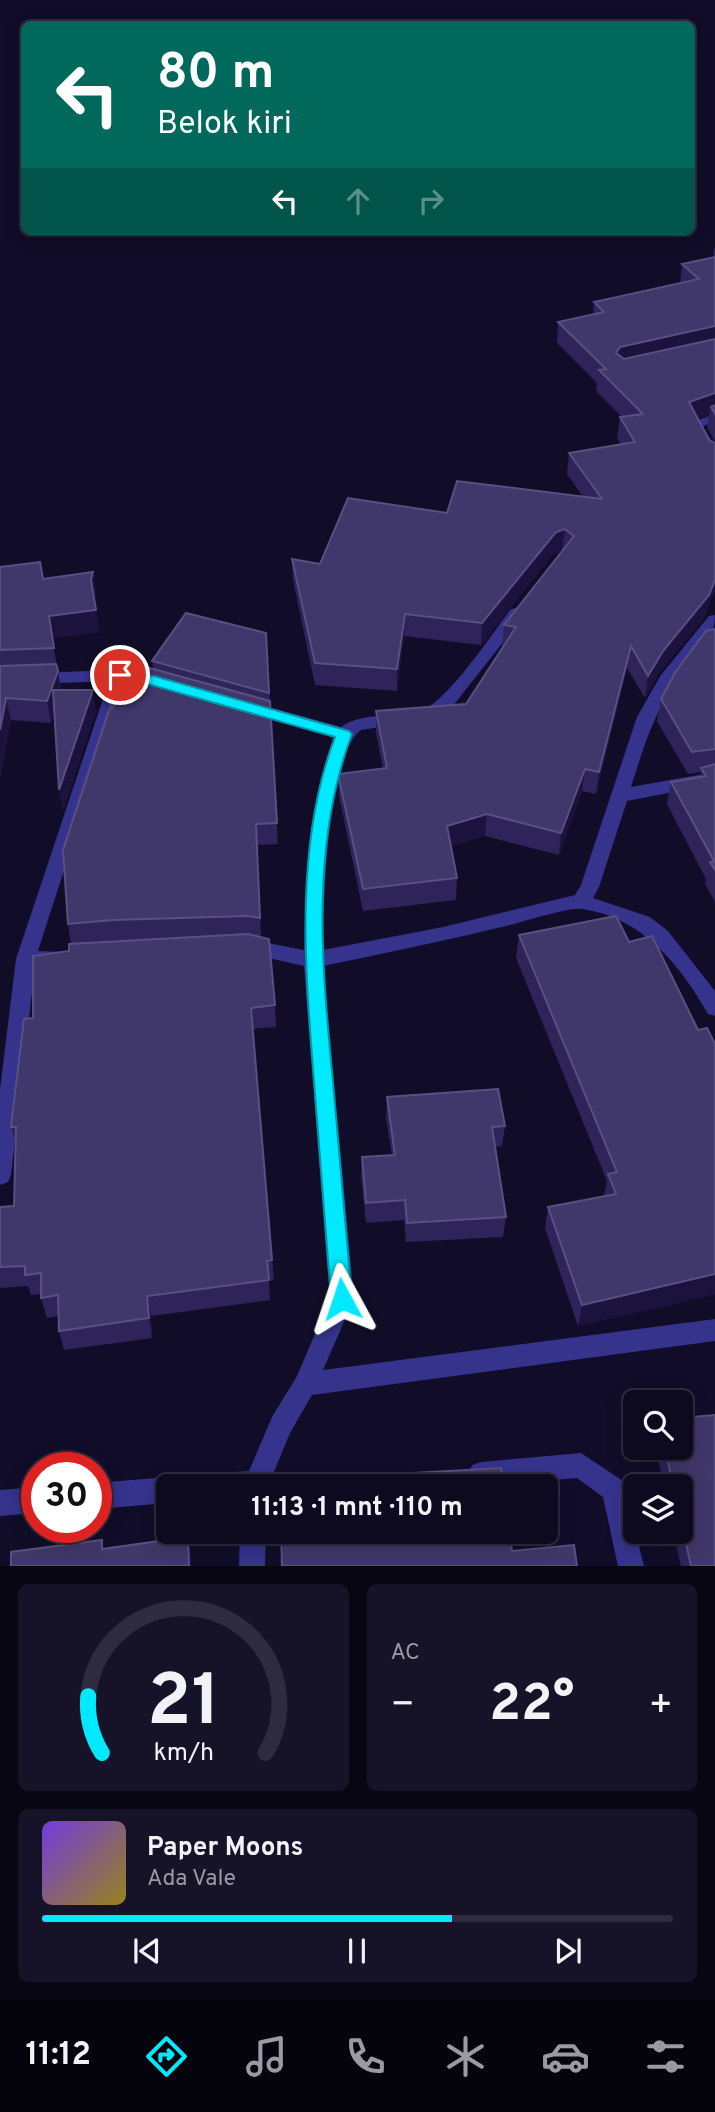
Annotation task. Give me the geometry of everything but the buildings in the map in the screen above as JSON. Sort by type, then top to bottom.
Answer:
[{"type":"street","points":[[715,418],[695,424],[715,460]]},
{"type":"street","points":[[260,1474],[281,1425],[305,1384],[342,1299],[313,960],[316,861],[333,763],[344,734],[356,725],[428,714],[446,703],[528,599]]},
{"type":"street","points":[[581,901],[590,887],[645,717],[667,679],[715,620]]},
{"type":"street","points":[[0,680],[108,675],[135,680],[149,679],[175,686]]},
{"type":"street","points":[[0,1175],[26,959],[115,687],[135,680]]},
{"type":"street","points":[[240,705],[344,734]]},
{"type":"street","points":[[618,796],[715,778]]},
{"type":"street","points":[[224,947],[250,946],[313,960],[443,934],[581,901],[644,922],[657,931],[712,998]]},
{"type":"street","points":[[26,959],[78,955]]},
{"type":"street","points":[[305,1384],[715,1330]]},
{"type":"street","points":[[481,1474],[581,1465],[614,1490],[631,1566]]},
{"type":"street","points":[[112,1495],[156,1491]]},
{"type":"street","points":[[0,1503],[21,1501]]},
{"type":"street","points":[[252,1566],[253,1544]]},
{"type":"route","points":[[120,675],[135,680],[149,679],[344,734],[333,763],[316,861],[313,960],[342,1299]]}]
